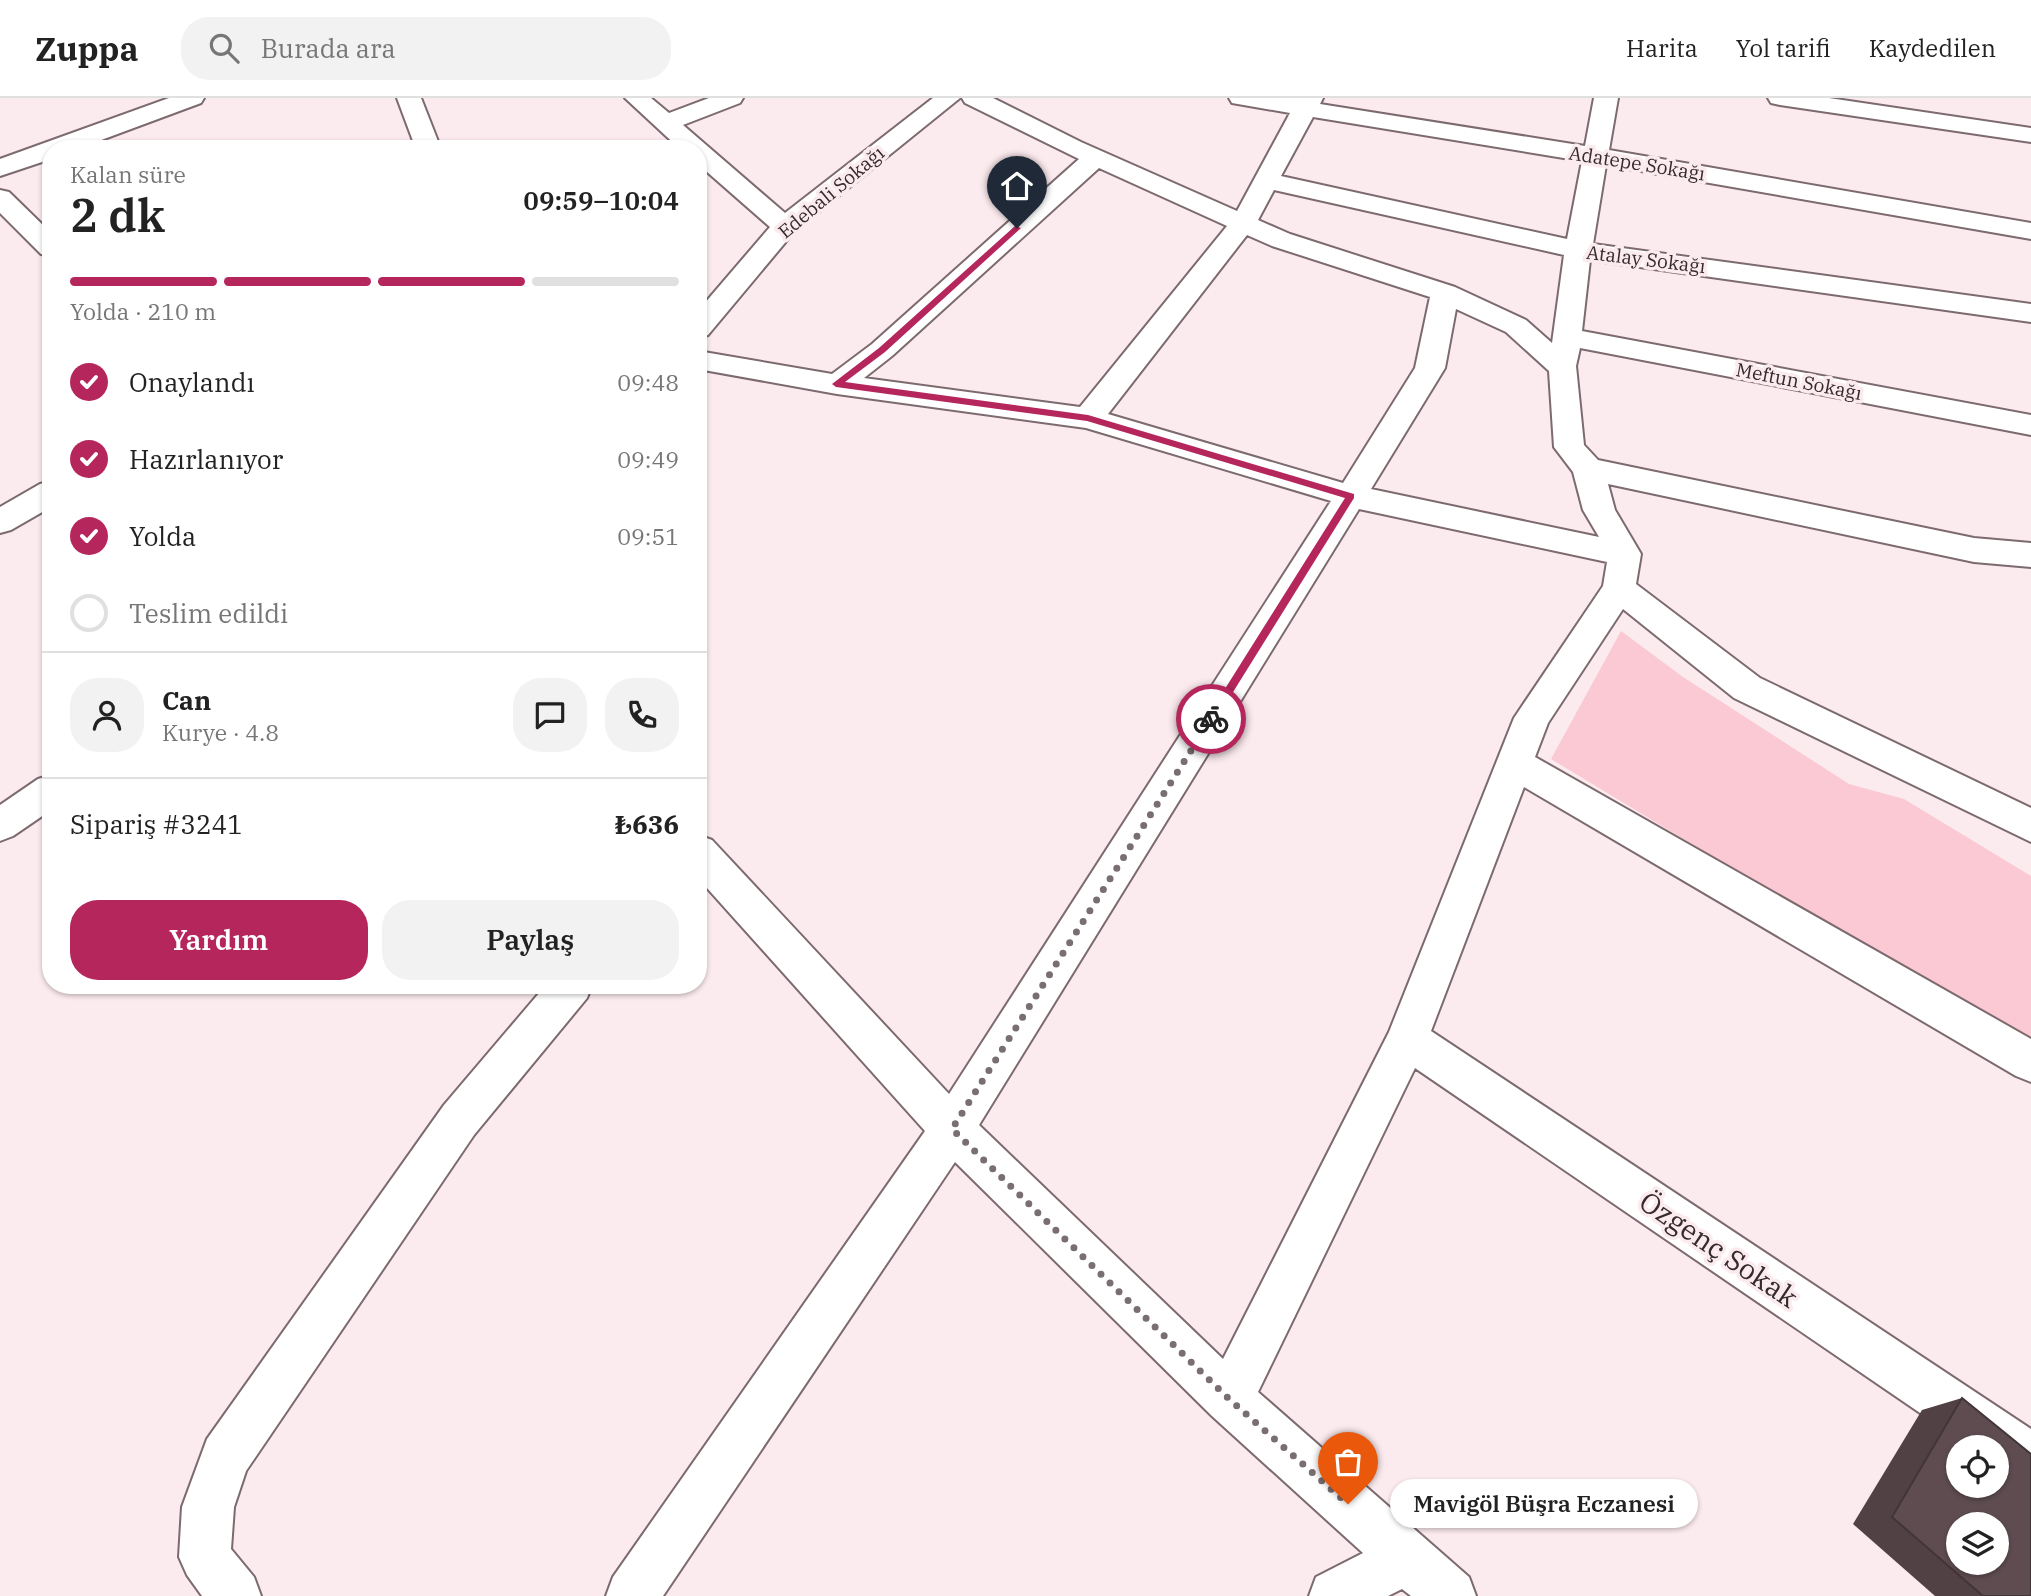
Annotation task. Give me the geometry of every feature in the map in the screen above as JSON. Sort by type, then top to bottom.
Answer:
[{"type":"street","points":[[77,140],[192,98]]},
{"type":"street","points":[[637,98],[686,140]]},
{"type":"street","points":[[666,123],[731,98]]},
{"type":"street","name":"Edebali Sokağı","points":[[707,319],[785,226],[948,98]]},
{"type":"street","points":[[974,98],[1095,158],[1281,240],[1446,293],[1516,326],[1563,368]]},
{"type":"street","name":"Adatepe Sokağı","points":[[1241,98],[1309,102],[1594,156],[1795,188],[2031,232]]},
{"type":"street","points":[[1606,98],[1578,250],[1563,368],[1569,447],[1588,469],[1599,510],[1622,571],[1747,688],[2031,826]]},
{"type":"street","points":[[1780,98],[2031,135]]},
{"type":"street","points":[[414,99],[419,140]]},
{"type":"street","points":[[1088,418],[1243,223],[1309,102]]},
{"type":"street","points":[[0,168],[42,153]]},
{"type":"street","points":[[836,384],[882,350],[1095,158]]},
{"type":"street","points":[[707,159],[785,226]]},
{"type":"street","name":"Atalay Sokağı","points":[[1266,180],[1578,250],[2031,313]]},
{"type":"street","points":[[0,198],[42,239]]},
{"type":"street","points":[[632,1596],[952,1129],[1351,496],[1430,368],[1446,293]]},
{"type":"street","name":"Meftun Sokağı","points":[[1567,337],[2031,425]]},
{"type":"street","points":[[707,362],[836,384],[1088,418],[1351,496],[1622,571]]},
{"type":"street","points":[[1588,469],[1974,550],[2031,555]]},
{"type":"street","points":[[0,522],[42,497]]},
{"type":"street","points":[[1229,1399],[1407,1039],[1532,718],[1622,571]]},
{"type":"street","points":[[1516,764],[2031,1062]]},
{"type":"street","points":[[0,825],[42,796]]},
{"type":"street","points":[[707,861],[952,1129],[1229,1399],[1450,1596]]},
{"type":"street","points":[[235,1596],[205,1557],[208,1507],[225,1457],[459,1121],[565,994]]},
{"type":"street","name":"Özgenç Sokak","points":[[1407,1039],[2031,1459]]},
{"type":"street","points":[[1335,1596],[1408,1557]]},
{"type":"shaded area","points":[[1621,631],[1683,677],[1849,784],[1904,799],[2031,876],[2031,1049],[1551,759]]},
{"type":"building","points":[[1962,1398],[2008,1435],[1946,1435],[1946,1498],[2009,1498],[2009,1436],[2031,1454],[2031,1596],[1983,1596],[1959,1575],[2009,1575],[2009,1512],[1946,1512],[1946,1564],[1892,1517]]},
{"type":"way so far","points":[[1211,719],[952,1129],[1229,1399],[1348,1504]]},
{"type":"place","name":"Mavigöl Büşra Eczanesi","points":[[1348,1504]]},
{"type":"route","points":[[1017,228],[882,350],[836,384],[1088,418],[1351,496],[1211,719]]}]
